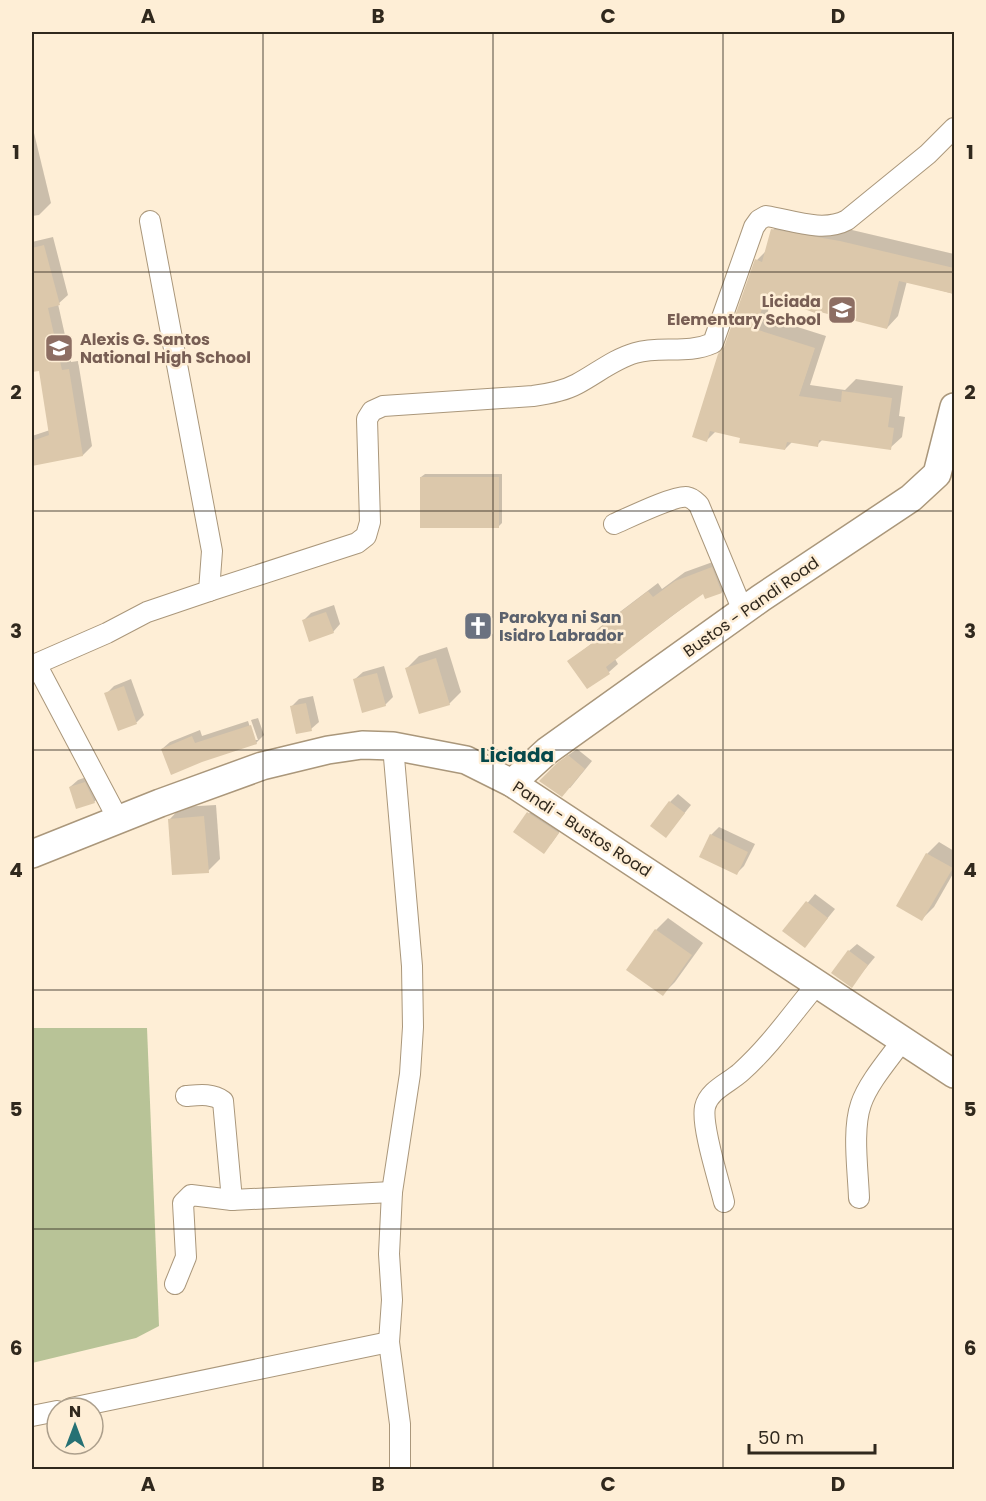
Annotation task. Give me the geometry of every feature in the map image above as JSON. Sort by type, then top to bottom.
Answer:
[{"type":"main road","name":"Bustos - Pandi Road","points":[[512,783],[547,751],[743,611],[911,498],[936,474],[954,407]]},
{"type":"main road","name":"Pandi - Bustos Road","points":[[32,854],[118,819],[262,766],[328,750],[362,745],[393,746],[466,760],[512,783],[954,1074]]},
{"type":"street","points":[[118,819],[36,664],[147,612],[357,543],[366,536],[370,522],[367,419],[372,411],[383,406],[550,393],[575,385],[634,353],[692,350],[713,343],[754,227],[759,220],[766,216],[825,227],[836,226],[847,220],[928,154],[954,128]]},
{"type":"street","points":[[150,221],[211,542],[209,591]]},
{"type":"street","points":[[614,524],[673,500],[686,496],[693,499],[699,505],[743,611]]},
{"type":"street","points":[[393,746],[412,966],[413,1027],[410,1074],[392,1192],[389,1254],[392,1300],[390,1342],[400,1424],[400,1470]]},
{"type":"street","points":[[724,1202],[706,1126],[705,1107],[712,1094],[757,1057],[817,984]]},
{"type":"street","points":[[859,1198],[857,1122],[861,1104],[866,1092],[902,1041]]},
{"type":"street","points":[[186,1096],[217,1096],[223,1101],[232,1200]]},
{"type":"street","points":[[175,1284],[186,1257],[183,1203],[191,1195],[232,1200],[392,1192]]},
{"type":"street","points":[[105,1401],[390,1342]]},
{"type":"green space","points":[[32,1028],[147,1028],[159,1326],[136,1338],[32,1363]]},
{"type":"building","points":[[771,229],[840,241],[954,268],[954,294],[899,281],[887,329],[816,311],[815,313],[767,295],[755,329],[815,348],[799,396],[841,402],[842,391],[892,398],[888,427],[894,428],[891,450],[819,440],[818,447],[787,442],[785,450],[739,443],[740,438],[710,431],[707,442],[692,437],[718,354],[724,347],[755,259],[762,262]]},
{"type":"building","points":[[44,245],[60,305],[48,308],[62,370],[69,369],[83,456],[32,466],[32,441],[49,435],[39,371],[32,372],[32,248]]},
{"type":"building","points":[[420,477],[499,477],[499,528],[420,528]]},
{"type":"building","points":[[712,567],[722,593],[705,599],[703,594],[673,615],[606,667],[610,674],[587,689],[567,661],[594,642],[589,636],[648,591],[653,597],[675,581]]},
{"type":"building","points":[[326,612],[334,633],[309,642],[302,620]]},
{"type":"building","points":[[436,658],[450,705],[419,714],[405,668]]},
{"type":"building","points":[[377,673],[386,706],[362,713],[353,679]]},
{"type":"building","points":[[124,686],[137,724],[118,731],[104,693]]},
{"type":"building","points":[[306,703],[312,731],[296,734],[290,706]]},
{"type":"building","points":[[251,725],[257,744],[171,775],[161,749],[192,736],[195,743]]},
{"type":"building","points":[[568,755],[585,769],[562,797],[539,781]]},
{"type":"building","points":[[85,782],[95,803],[76,809],[69,787]]},
{"type":"building","points":[[669,801],[685,813],[666,838],[650,826]]},
{"type":"building","points":[[527,812],[559,833],[544,854],[513,832]]},
{"type":"building","points":[[204,816],[209,873],[172,875],[168,819]]},
{"type":"building","points":[[710,834],[748,852],[737,875],[699,857]]},
{"type":"building","points":[[926,853],[953,868],[922,921],[896,906]]},
{"type":"building","points":[[806,901],[828,918],[805,948],[782,931]]},
{"type":"building","points":[[655,929],[692,955],[663,996],[626,970]]},
{"type":"building","points":[[848,950],[868,965],[852,988],[831,973]]},
{"type":"place","name":"Liciada Elementary School","points":[[842,310]]},
{"type":"place","name":"Alexis G. Santos National High School","points":[[59,348]]},
{"type":"place","name":"Parokya ni San Isidro Labrador","points":[[478,626]]},
{"type":"district","name":"Liciada","points":[[517,755]]}]
